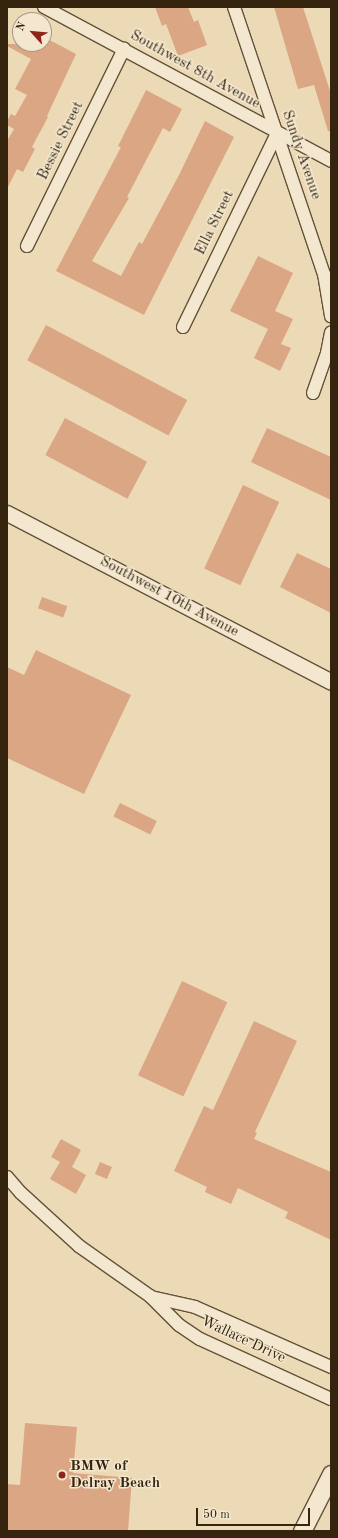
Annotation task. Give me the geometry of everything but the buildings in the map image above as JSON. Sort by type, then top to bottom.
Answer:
[{"type":"main road","points":[[302,1531],[331,1474]]},
{"type":"street","name":"Southwest 8th Avenue","points":[[44,7],[331,161]]},
{"type":"street","name":"Sundy Avenue","points":[[234,7],[324,274],[331,316]]},
{"type":"street","name":"Bessie Street","points":[[28,246],[124,49]]},
{"type":"street","name":"Ella Street","points":[[183,327],[277,133]]},
{"type":"street","points":[[313,393],[327,353],[331,332]]},
{"type":"street","name":"Southwest 10th Avenue","points":[[7,513],[331,682]]},
{"type":"street","name":"Wallace Drive","points":[[7,1177],[21,1193],[80,1246],[150,1296],[179,1325],[200,1339],[331,1399]]},
{"type":"street","name":"Wallace Drive","points":[[150,1296],[195,1308],[331,1367]]},
{"type":"place","name":"BMW of Delray Beach","points":[[62,1475]]}]
